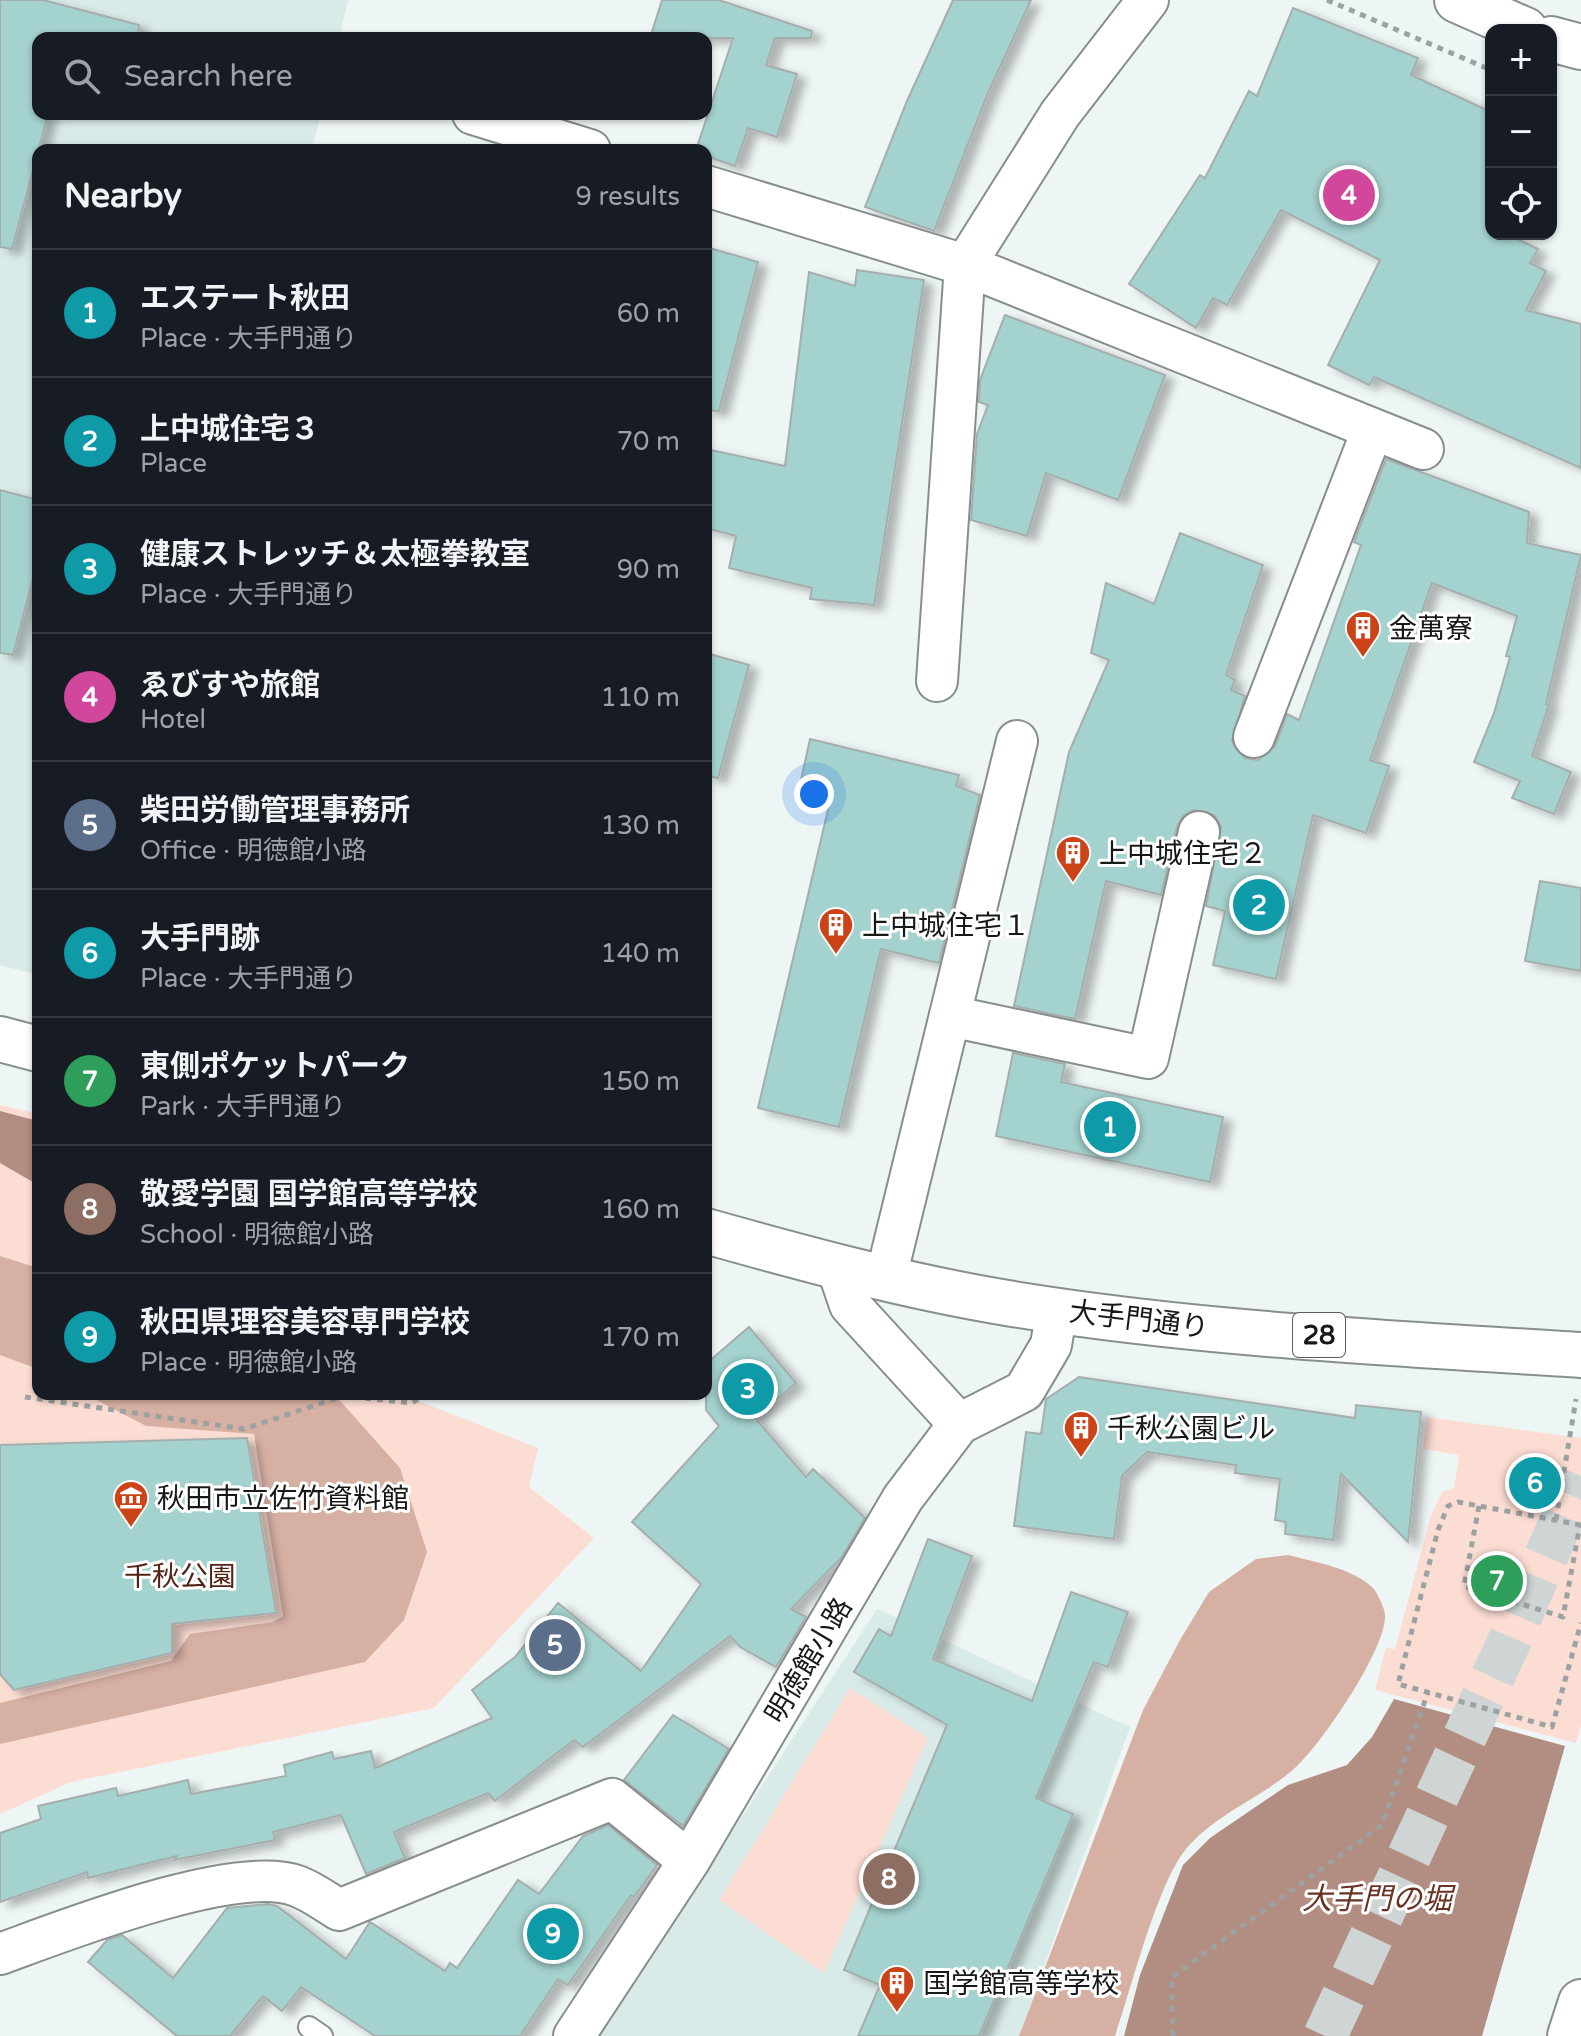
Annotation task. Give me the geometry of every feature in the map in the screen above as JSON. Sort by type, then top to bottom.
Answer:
[{"type":"main road","points":[[1457,0],[1511,24]]},
{"type":"main road","points":[[1557,41],[1581,47]]},
{"type":"main road","points":[[0,1039],[32,1047]]},
{"type":"main road","name":"大手門通り","points":[[712,1233],[837,1267],[1006,1303],[1580,1369]]},
{"type":"main road","points":[[1570,2036],[1581,2002]]},
{"type":"street","points":[[937,681],[965,265],[1060,114],[1148,0]]},
{"type":"street","points":[[492,120],[570,144]]},
{"type":"street","points":[[712,188],[965,265],[1423,449]]},
{"type":"street","points":[[1254,737],[1372,431]]},
{"type":"street","points":[[886,1277],[1017,741]]},
{"type":"street","points":[[950,1016],[1148,1058],[1199,832]]},
{"type":"street","points":[[837,1267],[850,1305],[959,1424]]},
{"type":"street","name":"明徳館小路","points":[[574,2036],[689,1861],[903,1498],[959,1424],[1024,1391],[1051,1345],[1057,1309]]},
{"type":"street","points":[[0,1954],[84,1924],[160,1902],[253,1882],[295,1885],[339,1910],[612,1799],[689,1861]]},
{"type":"path","points":[[1327,0],[1485,67]]},
{"type":"path","points":[[1556,1520],[1580,1369]]},
{"type":"path","points":[[25,1397],[32,1398]]},
{"type":"path","points":[[46,1400],[244,1429],[331,1400]]},
{"type":"path","points":[[382,1400],[412,1403],[417,1400]]},
{"type":"path","points":[[1479,1506],[1464,1586],[1563,1617],[1580,1525],[1458,1502],[1448,1506],[1438,1530],[1398,1684],[1552,1727],[1581,1623]]},
{"type":"path","points":[[1173,2036],[1172,1977],[1382,1825],[1428,1692]]},
{"type":"shaded area","points":[[0,0],[348,0],[340,32],[32,32],[32,120],[320,120],[314,144],[32,144],[32,973],[0,965]]},
{"type":"shaded area","points":[[0,1256],[32,1266],[32,1367],[0,1355]]},
{"type":"shaded area","points":[[96,1400],[339,1400],[400,1468],[427,1552],[404,1620],[365,1662],[0,1744],[0,1703],[171,1661],[190,1634],[273,1622],[283,1616],[254,1434],[146,1426]]},
{"type":"shaded area","points":[[1288,1555],[1355,1575],[1375,1590],[1385,1615],[1383,1630],[1365,1671],[1336,1717],[1297,1766],[1198,1836],[1175,1865],[1155,1911],[1115,2036],[1019,2036],[1143,1710],[1180,1640],[1209,1592],[1256,1559]]},
{"type":"shaded area","points":[[877,1609],[1130,1727],[1019,2036],[599,2036]]},
{"type":"green space","name":"千秋公園","points":[[0,1105],[32,1113],[32,1400],[416,1400],[538,1448],[529,1487],[594,1538],[434,1708],[71,1782],[0,1814]]},
{"type":"green space","points":[[1427,1417],[1581,1438],[1581,1726],[1576,1743],[1375,1690],[1386,1648],[1395,1649],[1431,1515],[1442,1492],[1454,1488],[1459,1455],[1423,1449]]},
{"type":"green space","points":[[850,1688],[928,1738],[824,1973],[719,1900]]},
{"type":"water","points":[[0,1111],[32,1119],[32,1182],[0,1163]]},
{"type":"water","name":"大手門の堀","points":[[1394,1699],[1565,1746],[1482,2036],[1124,2036],[1140,1975],[1183,1865],[1210,1838],[1288,1785],[1347,1765],[1372,1737]]},
{"type":"building","points":[[0,0],[43,0],[139,25],[138,32],[32,32],[32,120],[46,120],[40,144],[32,144],[32,174],[12,249],[0,247]]},
{"type":"building","points":[[662,0],[719,0],[812,31],[811,38],[775,38],[766,65],[797,74],[777,137],[748,128],[735,166],[712,158],[712,144],[698,144],[706,120],[712,120],[712,102],[733,38],[712,38],[712,32],[652,32]]},
{"type":"building","points":[[953,0],[1031,0],[988,93],[934,231],[865,207],[907,101]]},
{"type":"building","points":[[1293,8],[1418,58],[1411,75],[1485,109],[1485,240],[1519,240],[1538,249],[1530,263],[1546,271],[1526,310],[1581,324],[1581,468],[1374,377],[1369,385],[1328,365],[1380,260],[1281,210],[1227,305],[1213,298],[1196,328],[1129,284],[1200,175],[1205,178],[1249,91],[1257,96]]},
{"type":"building","points":[[712,249],[758,262],[719,411],[712,410]]},
{"type":"building","points":[[857,270],[924,280],[874,605],[810,599],[812,588],[729,568],[736,536],[712,530],[712,450],[785,466],[809,272],[855,286]]},
{"type":"building","points":[[1005,315],[1165,375],[1118,500],[1046,473],[1027,536],[971,520],[977,434],[988,405],[979,402],[980,380]]},
{"type":"building","points":[[1386,459],[1529,512],[1527,543],[1581,555],[1546,704],[1549,705],[1532,756],[1571,772],[1554,814],[1512,798],[1520,781],[1474,762],[1494,713],[1510,657],[1506,656],[1517,616],[1432,583],[1370,760],[1389,766],[1366,833],[1313,815],[1276,979],[1213,965],[1225,911],[1206,906],[1221,826],[1214,815],[1193,810],[1183,816],[1177,827],[1161,895],[1106,881],[1075,1019],[1014,1006],[1069,752],[1109,660],[1091,653],[1106,583],[1154,604],[1180,533],[1263,565],[1226,675],[1235,680],[1231,690],[1245,696],[1232,741],[1245,758],[1258,760],[1275,746],[1287,714],[1299,720],[1361,545],[1354,542]]},
{"type":"building","points":[[0,490],[32,498],[32,581],[13,655],[0,653]]},
{"type":"building","points":[[712,655],[749,665],[718,778],[712,777]]},
{"type":"building","name":"上中城住宅１","points":[[810,739],[959,775],[956,786],[980,795],[939,963],[881,949],[839,1127],[758,1108],[831,797],[799,789]]},
{"type":"building","points":[[1540,881],[1581,888],[1581,971],[1525,961]]},
{"type":"building","points":[[1013,1053],[1065,1064],[1061,1082],[1223,1117],[1210,1182],[996,1136]]},
{"type":"building","points":[[749,1327],[796,1383],[755,1418],[806,1477],[813,1469],[865,1518],[842,1557],[791,1609],[806,1617],[776,1667],[740,1647],[730,1636],[583,1747],[574,1740],[495,1801],[488,1793],[394,1832],[405,1858],[366,1874],[341,1815],[273,1832],[275,1840],[174,1860],[177,1856],[88,1878],[87,1872],[0,1902],[0,1833],[41,1819],[38,1806],[116,1788],[118,1796],[188,1780],[191,1794],[286,1776],[284,1765],[332,1752],[334,1759],[371,1751],[375,1768],[492,1718],[472,1690],[515,1657],[558,1603],[641,1671],[701,1584],[632,1522],[719,1426],[706,1410],[706,1400],[712,1400],[712,1359]]},
{"type":"building","name":"千秋公園ビル","points":[[1079,1377],[1355,1418],[1356,1405],[1421,1412],[1408,1542],[1341,1474],[1333,1540],[1285,1534],[1286,1522],[1275,1520],[1280,1479],[1235,1473],[1236,1465],[1147,1452],[1122,1476],[1114,1539],[1014,1526],[1026,1432],[1041,1434],[1046,1399]]},
{"type":"building","name":"秋田市立佐竹資料館","points":[[247,1438],[276,1613],[172,1624],[172,1653],[14,1690],[0,1674],[0,1445]]},
{"type":"building","points":[[928,1539],[972,1556],[933,1659],[1032,1701],[1071,1592],[1128,1612],[1108,1667],[1094,1662],[1036,1798],[1073,1814],[979,2036],[858,2036],[880,1985],[844,1970],[947,1725],[854,1672],[879,1629],[891,1636]]},
{"type":"building","points":[[673,1715],[729,1749],[683,1826],[624,1780]]},
{"type":"building","points":[[608,1825],[657,1865],[634,1897],[631,1895],[568,1985],[558,1979],[520,2036],[375,2036],[301,1987],[282,2011],[263,1996],[230,2036],[177,2036],[88,1962],[107,1940],[122,1935],[173,1978],[227,1908],[268,1904],[277,1906],[346,1959],[370,1922],[445,1971],[450,1963],[457,1968],[518,1880],[539,1894],[583,1836]]},
{"type":"tunnel","points":[[1325,2036],[1509,1642],[1581,1476]]},
{"type":"place","name":"ゑびすや旅館","points":[[1349,195]]},
{"type":"place","name":"金萬寮","points":[[1363,659]]},
{"type":"place","name":"上中城住宅２","points":[[1073,884]]},
{"type":"place","name":"上中城住宅３","points":[[1259,905]]},
{"type":"place","name":"上中城住宅１","points":[[836,956]]},
{"type":"place","name":"エステート秋田","points":[[1110,1127]]},
{"type":"place","name":"健康ストレッチ＆太極拳教室","points":[[748,1389]]},
{"type":"place","name":"千秋公園ビル","points":[[1081,1459]]},
{"type":"place","name":"大手門跡","points":[[1535,1483]]},
{"type":"place","name":"秋田市立佐竹資料館","points":[[131,1529]]},
{"type":"place","name":"東側ポケットパーク","points":[[1497,1581]]},
{"type":"place","name":"柴田労働管理事務所","points":[[555,1645]]},
{"type":"place","name":"敬愛学園 国学館高等学校","points":[[889,1879]]},
{"type":"place","name":"秋田県理容美容専門学校","points":[[553,1934]]},
{"type":"place","name":"国学館高等学校","points":[[897,2014]]}]
